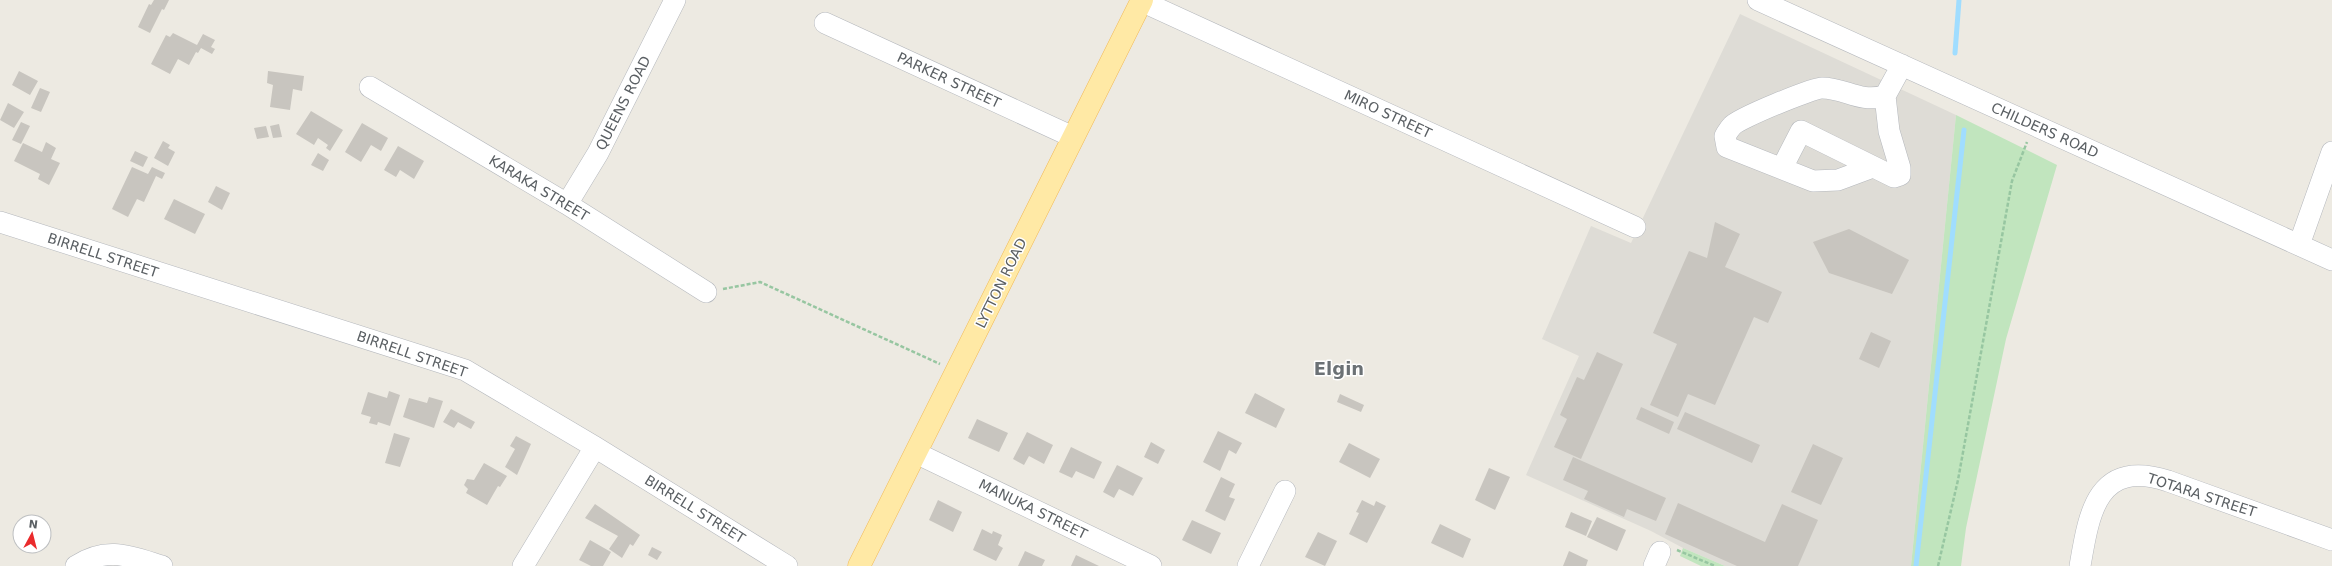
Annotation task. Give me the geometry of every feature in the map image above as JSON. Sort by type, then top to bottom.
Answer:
[{"type":"main road","name":"LYTTON ROAD","points":[[859,566],[1142,1]]},
{"type":"street","name":"QUEENS ROAD","points":[[567,204],[598,152],[675,0]]},
{"type":"street","name":"CHILDERS ROAD","points":[[1758,0],[2332,260]]},
{"type":"street","name":"MIRO STREET","points":[[1142,1],[1636,227]]},
{"type":"street","name":"PARKER STREET","points":[[825,23],[1073,137]]},
{"type":"street","points":[[1782,168],[1801,130],[1894,177],[1900,175],[1900,168],[1889,131],[1885,96],[1902,65]]},
{"type":"street","name":"KARAKA STREET","points":[[370,87],[567,204],[706,292]]},
{"type":"street","points":[[1873,167],[1838,180],[1813,181],[1727,147],[1725,136],[1732,125],[1745,118],[1820,88],[1835,89],[1850,96],[1874,99],[1885,96]]},
{"type":"street","points":[[2299,245],[2332,152]]},
{"type":"street","name":"BIRRELL STREET","points":[[0,222],[465,370],[595,447],[787,566]]},
{"type":"street","points":[[523,566],[595,447]]},
{"type":"street","name":"MANUKA STREET","points":[[916,453],[1151,566]]},
{"type":"street","name":"TOTARA STREET","points":[[2080,566],[2087,524],[2096,500],[2104,491],[2115,483],[2141,475],[2168,481],[2332,540]]},
{"type":"street","points":[[1248,566],[1285,491]]},
{"type":"street","points":[[76,566],[99,554],[113,554],[162,566]]},
{"type":"path","points":[[1938,566],[1958,480],[2012,181],[2034,125]]},
{"type":"path","points":[[706,292],[760,282],[957,371]]},
{"type":"path","points":[[1657,559],[1668,547],[1680,550],[1715,566]]},
{"type":"shaded area","points":[[1740,14],[1956,115],[1911,566],[1725,566],[1526,475],[1579,356],[1542,339],[1591,226],[1631,243]]},
{"type":"green space","points":[[1956,115],[2057,165],[2006,339],[1966,528],[1961,566],[1911,566]]},
{"type":"green space","points":[[1683,548],[1725,566],[1701,566],[1680,556]]},
{"type":"building","points":[[154,0],[169,0],[164,10],[162,9],[150,33],[138,27],[149,4],[151,5]]},
{"type":"building","points":[[173,33],[197,45],[203,34],[215,40],[211,47],[215,49],[212,54],[201,48],[198,53],[196,52],[189,65],[178,59],[170,74],[151,64],[166,35],[170,37]]},
{"type":"building","points":[[19,71],[38,81],[30,95],[12,85]]},
{"type":"building","points":[[268,71],[304,76],[302,91],[293,89],[290,110],[270,107],[273,85],[267,83]]},
{"type":"building","points":[[40,88],[50,92],[41,112],[31,108]]},
{"type":"building","points":[[8,103],[24,112],[14,128],[0,120]]},
{"type":"building","points":[[311,111],[343,130],[330,151],[326,148],[328,145],[318,138],[314,145],[296,134]]},
{"type":"building","points":[[21,122],[30,126],[21,144],[12,140]]},
{"type":"building","points":[[362,123],[388,138],[381,151],[371,145],[361,162],[345,152]]},
{"type":"building","points":[[279,124],[282,137],[273,138],[270,126]]},
{"type":"building","points":[[266,126],[269,137],[257,139],[254,128]]},
{"type":"building","points":[[163,141],[170,145],[168,148],[175,152],[168,166],[154,158]]},
{"type":"building","points":[[46,142],[56,148],[51,159],[60,163],[49,185],[38,179],[40,174],[14,161],[23,143],[42,152]]},
{"type":"building","points":[[398,146],[424,161],[414,179],[400,170],[396,177],[384,170]]},
{"type":"building","points":[[135,151],[148,157],[143,167],[130,161]]},
{"type":"building","points":[[318,153],[329,160],[323,171],[311,165]]},
{"type":"building","points":[[132,167],[148,174],[152,167],[165,173],[162,179],[156,176],[144,202],[137,199],[128,217],[112,209]]},
{"type":"building","points":[[216,186],[230,193],[222,210],[208,202]]},
{"type":"building","points":[[174,199],[205,214],[195,234],[164,219]]},
{"type":"building","points":[[1715,222],[1740,234],[1725,267],[1782,292],[1768,323],[1754,317],[1715,405],[1688,394],[1678,417],[1650,405],[1677,344],[1653,333],[1689,251],[1707,258]]},
{"type":"building","points":[[1849,229],[1909,260],[1892,294],[1829,273],[1813,242]]},
{"type":"building","points":[[1871,332],[1891,341],[1879,368],[1859,359]]},
{"type":"building","points":[[1597,352],[1623,364],[1581,459],[1554,447],[1567,419],[1560,415],[1577,377],[1584,380]]},
{"type":"building","points":[[389,391],[400,395],[390,426],[378,422],[377,425],[369,423],[371,417],[361,414],[368,392],[387,398]]},
{"type":"building","points":[[1255,393],[1285,409],[1276,428],[1245,413]]},
{"type":"building","points":[[1340,394],[1364,405],[1361,412],[1337,402]]},
{"type":"building","points":[[429,397],[443,401],[434,428],[403,417],[409,398],[427,403]]},
{"type":"building","points":[[1641,407],[1674,422],[1669,434],[1636,419]]},
{"type":"building","points":[[451,409],[475,422],[471,429],[458,422],[454,428],[443,422]]},
{"type":"building","points":[[1685,412],[1760,445],[1752,463],[1677,429]]},
{"type":"building","points":[[977,419],[1008,433],[999,452],[968,438]]},
{"type":"building","points":[[1218,431],[1242,443],[1236,454],[1229,450],[1220,471],[1203,462]]},
{"type":"building","points":[[1027,432],[1053,445],[1044,464],[1029,456],[1024,465],[1013,459]]},
{"type":"building","points":[[394,433],[410,438],[400,467],[385,463]]},
{"type":"building","points":[[516,436],[531,444],[517,475],[505,467],[515,449],[510,446]]},
{"type":"building","points":[[1151,442],[1165,450],[1158,464],[1144,457]]},
{"type":"building","points":[[1349,443],[1380,459],[1370,478],[1339,462]]},
{"type":"building","points":[[1813,444],[1843,458],[1821,505],[1791,492]]},
{"type":"building","points":[[1071,447],[1102,462],[1094,479],[1076,471],[1072,478],[1059,472]]},
{"type":"building","points":[[1573,457],[1666,498],[1656,521],[1627,509],[1624,517],[1584,499],[1588,491],[1563,480]]},
{"type":"building","points":[[484,463],[507,476],[500,487],[498,486],[487,505],[466,493],[468,489],[464,485],[467,479],[474,480]]},
{"type":"building","points":[[1117,465],[1143,478],[1133,496],[1119,489],[1114,498],[1103,492]]},
{"type":"building","points":[[1489,468],[1510,477],[1495,510],[1475,500]]},
{"type":"building","points":[[1221,477],[1235,484],[1229,497],[1235,499],[1225,521],[1205,511]]},
{"type":"building","points":[[938,500],[962,512],[953,532],[929,520]]},
{"type":"building","points":[[1362,500],[1374,506],[1376,501],[1386,506],[1367,543],[1349,534],[1359,513],[1356,512]]},
{"type":"building","points":[[1678,503],[1765,542],[1782,504],[1818,520],[1798,566],[1737,566],[1665,534]]},
{"type":"building","points":[[595,504],[640,535],[633,546],[630,544],[622,558],[609,549],[618,536],[585,518]]},
{"type":"building","points":[[1571,512],[1592,521],[1586,536],[1565,527]]},
{"type":"building","points":[[1597,517],[1626,530],[1617,551],[1587,537]]},
{"type":"building","points":[[1192,520],[1221,533],[1211,554],[1182,540]]},
{"type":"building","points":[[1440,524],[1471,539],[1463,558],[1431,543]]},
{"type":"building","points":[[982,529],[992,534],[993,531],[1002,535],[998,545],[1003,548],[996,561],[973,550]]},
{"type":"building","points":[[1318,532],[1337,541],[1325,566],[1305,557]]},
{"type":"building","points":[[590,540],[611,552],[603,566],[591,566],[579,560]]},
{"type":"building","points":[[652,547],[662,552],[657,560],[648,555]]},
{"type":"building","points":[[1025,551],[1045,560],[1042,566],[1018,566]]},
{"type":"building","points":[[1569,551],[1588,560],[1586,566],[1563,566]]},
{"type":"building","points":[[1076,555],[1099,566],[1071,566]]},
{"type":"waterway","points":[[1955,53],[1959,0]]},
{"type":"waterway","points":[[1916,566],[1964,130]]},
{"type":"district","name":"Elgin","points":[[1339,368]]}]
